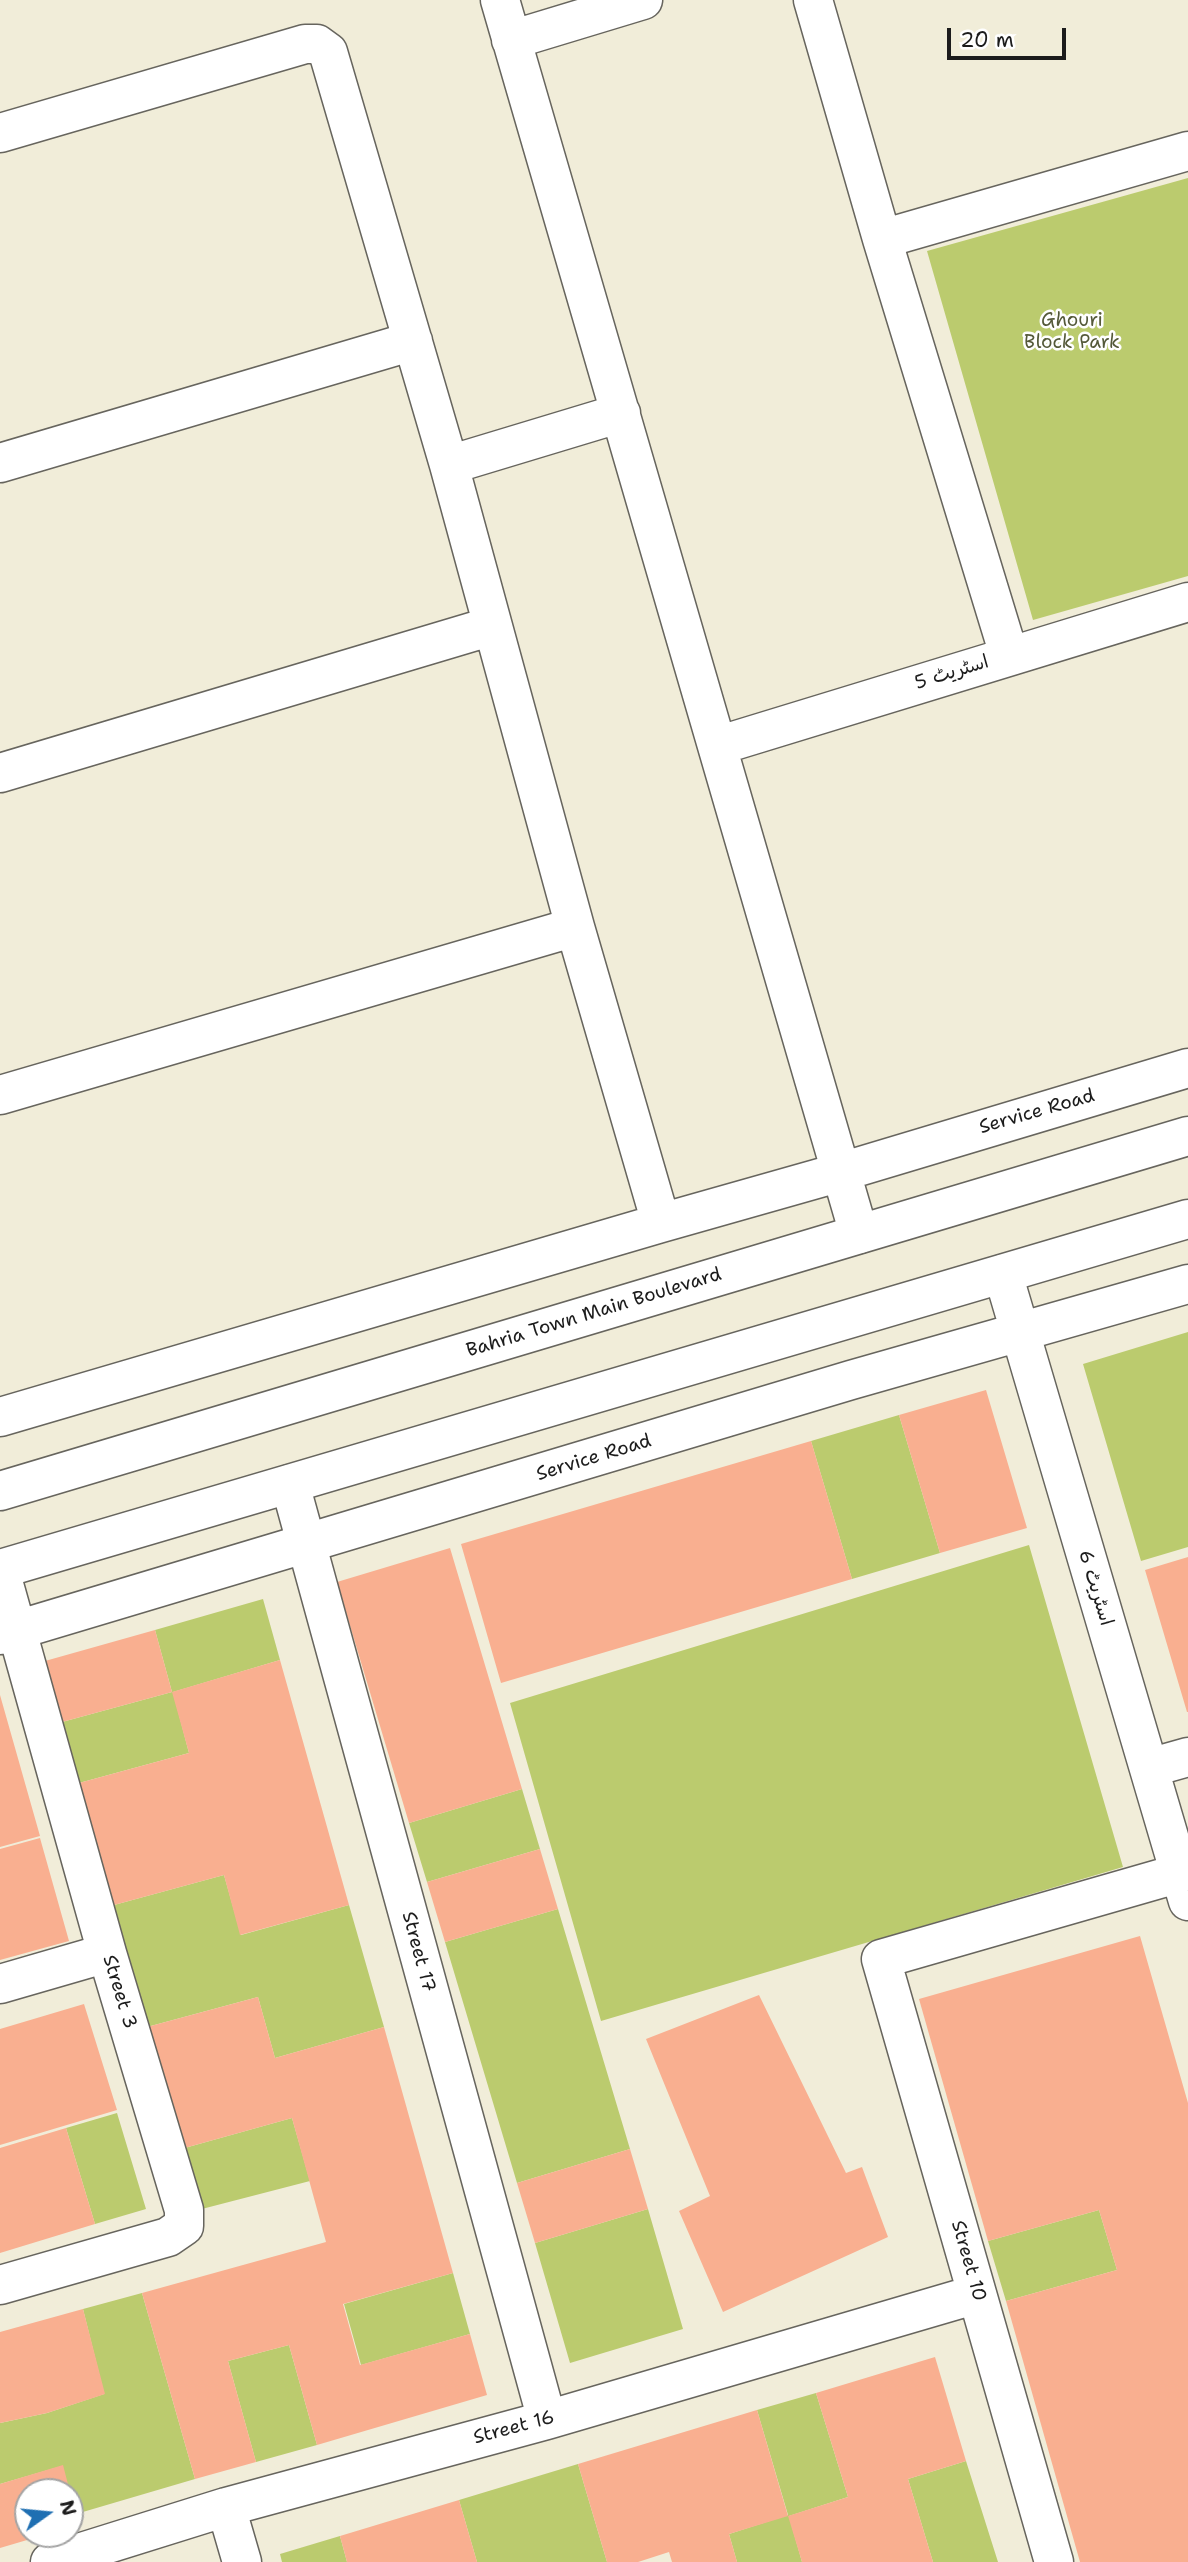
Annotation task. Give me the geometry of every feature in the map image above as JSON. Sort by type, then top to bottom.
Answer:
[{"type":"street","points":[[500,0],[859,1234]]},
{"type":"street","points":[[511,40],[643,0]]},
{"type":"street","points":[[813,0],[882,239],[1009,655]]},
{"type":"street","points":[[0,133],[304,44],[317,44],[328,51],[449,465],[575,927],[661,1223]]},
{"type":"street","points":[[882,239],[1188,150]]},
{"type":"street","points":[[0,463],[413,341]]},
{"type":"street","points":[[449,465],[621,413]]},
{"type":"street","name":"اسٹریٹ 5","points":[[717,746],[1009,655],[1188,603]]},
{"type":"street","points":[[0,773],[492,626]]},
{"type":"street","points":[[0,1095],[575,927]]},
{"type":"street","name":"Service Road","points":[[0,1417],[1188,1068]]},
{"type":"street","name":"Bahria Town Main Boulevard","points":[[0,1491],[1188,1136]]},
{"type":"street","points":[[0,1570],[1188,1219]]},
{"type":"street","name":"اسٹریٹ 6","points":[[1003,1274],[1184,1887]]},
{"type":"street","name":"Service Road","points":[[8,1633],[1020,1330],[1188,1284]]},
{"type":"street","name":"Street 17","points":[[290,1484],[547,2420]]},
{"type":"street","name":"Street 3","points":[[0,1570],[8,1633],[184,2210],[184,2226],[168,2237],[0,2285]]},
{"type":"street","points":[[1149,1768],[1188,1757]]},
{"type":"street","name":"Street 10","points":[[1054,2562],[881,1959],[1184,1887]]},
{"type":"street","points":[[0,1984],[107,1953]]},
{"type":"street","name":"Street 16","points":[[50,2562],[226,2507],[547,2420],[977,2294]]},
{"type":"street","points":[[226,2507],[242,2562]]},
{"type":"green space","name":"Ghouri Block Park","points":[[1188,178],[1188,576],[1033,620],[927,251]]},
{"type":"green space","points":[[1188,1332],[1188,1547],[1141,1561],[1083,1364]]},
{"type":"green space","points":[[899,1415],[940,1553],[852,1579],[811,1441]]},
{"type":"green space","points":[[1029,1545],[1123,1867],[601,2021],[510,1703]]},
{"type":"green space","points":[[263,1599],[280,1660],[173,1692],[189,1753],[79,1783],[62,1722],[172,1692],[155,1630]]},
{"type":"green space","points":[[522,1789],[540,1849],[427,1882],[409,1823]]},
{"type":"green space","points":[[224,1875],[241,1935],[349,1905],[384,2027],[275,2058],[258,1997],[147,2027],[114,1905]]},
{"type":"green space","points":[[558,1909],[630,2149],[517,2183],[445,1942]]},
{"type":"green space","points":[[117,2113],[146,2209],[95,2224],[66,2128]]},
{"type":"green space","points":[[292,2118],[310,2181],[198,2210],[181,2149]]},
{"type":"green space","points":[[648,2209],[683,2329],[570,2363],[535,2243]]},
{"type":"green space","points":[[1099,2210],[1117,2270],[1006,2301],[988,2241]]},
{"type":"green space","points":[[453,2273],[470,2334],[361,2365],[344,2304]]},
{"type":"green space","points":[[142,2293],[195,2479],[84,2512],[84,2478],[66,2478],[62,2466],[0,2484],[0,2423],[47,2413],[104,2394],[83,2309]]},
{"type":"green space","points":[[289,2345],[317,2445],[256,2462],[228,2361]]},
{"type":"green space","points":[[816,2393],[848,2497],[789,2516],[802,2562],[737,2562],[729,2534],[788,2515],[757,2410]]},
{"type":"green space","points":[[966,2461],[998,2562],[933,2562],[908,2479]]},
{"type":"green space","points":[[578,2464],[607,2562],[477,2562],[459,2500]]},
{"type":"green space","points":[[340,2536],[347,2562],[282,2562],[280,2554]]},
{"type":"building","points":[[986,1390],[1027,1528],[940,1553],[899,1415]]},
{"type":"building","points":[[811,1441],[852,1579],[501,1683],[461,1544]]},
{"type":"building","points":[[450,1548],[522,1789],[409,1823],[337,1582]]},
{"type":"building","points":[[1188,1557],[1188,1712],[1187,1712],[1145,1570]]},
{"type":"building","points":[[155,1630],[172,1692],[62,1722],[45,1661]]},
{"type":"building","points":[[280,1660],[349,1905],[240,1935],[224,1875],[114,1905],[79,1783],[189,1753],[172,1692]]},
{"type":"building","points":[[0,1695],[40,1836],[0,1847]]},
{"type":"building","points":[[40,1838],[69,1941],[0,1960],[0,1849]]},
{"type":"building","points":[[540,1849],[558,1909],[445,1942],[427,1882]]},
{"type":"building","points":[[1140,1936],[1188,2103],[1188,2562],[1080,2562],[1006,2301],[1117,2270],[1099,2210],[988,2241],[919,1999]]},
{"type":"building","points":[[759,1995],[846,2173],[862,2167],[888,2237],[723,2312],[679,2211],[710,2196],[646,2039]]},
{"type":"building","points":[[258,1997],[275,2058],[384,2027],[453,2273],[343,2304],[360,2365],[470,2334],[487,2395],[317,2445],[289,2345],[228,2361],[256,2462],[195,2479],[142,2293],[326,2242],[292,2118],[181,2149],[147,2027]]},
{"type":"building","points":[[84,2004],[117,2110],[0,2145],[0,2029]]},
{"type":"building","points":[[66,2128],[95,2224],[0,2253],[0,2148]]},
{"type":"building","points":[[630,2149],[648,2209],[535,2243],[517,2183]]},
{"type":"building","points":[[83,2309],[105,2394],[47,2413],[0,2423],[0,2332]]},
{"type":"building","points":[[935,2357],[966,2461],[908,2479],[933,2562],[802,2562],[788,2516],[848,2497],[816,2393]]},
{"type":"building","points":[[757,2410],[788,2516],[729,2534],[737,2562],[672,2562],[669,2552],[638,2562],[607,2562],[578,2464]]},
{"type":"building","points":[[63,2465],[66,2478],[20,2478]]},
{"type":"building","points":[[14,2480],[14,2544],[0,2548],[0,2484]]},
{"type":"building","points":[[459,2500],[477,2562],[347,2562],[340,2536]]}]
